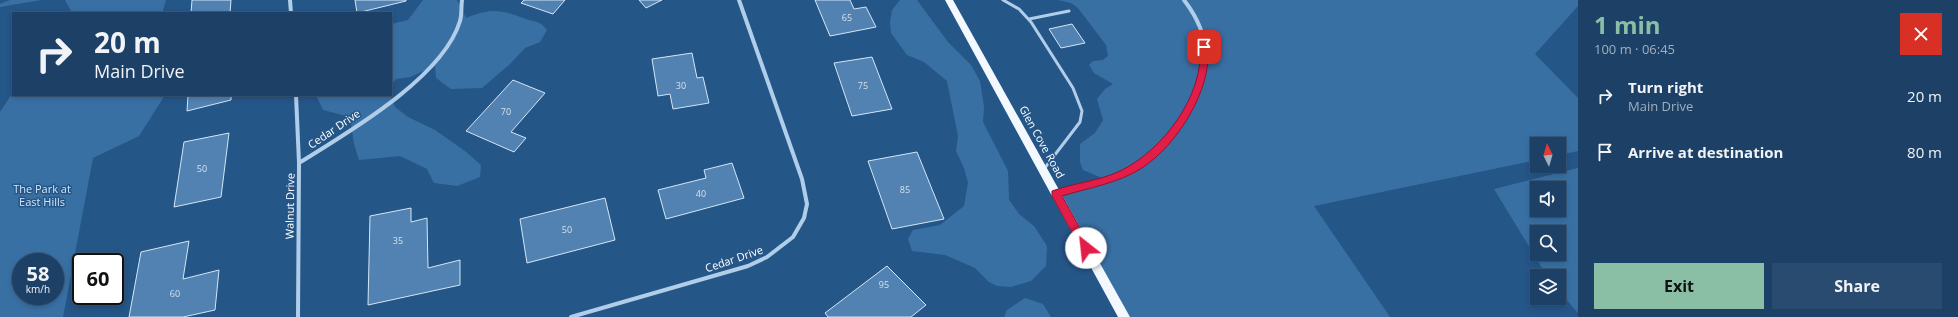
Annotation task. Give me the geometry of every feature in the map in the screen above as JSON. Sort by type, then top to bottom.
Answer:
[{"type":"main road","name":"Glen Cove Road","points":[[949,0],[1124,317]]},
{"type":"street","points":[[290,0],[291,12]]},
{"type":"street","name":"Cedar Drive","points":[[300,163],[381,109],[414,83],[443,52],[454,37],[460,22],[462,0]]},
{"type":"street","name":"Cedar Drive","points":[[571,317],[748,266],[769,257],[779,250],[801,228],[807,206],[802,179],[739,0]]},
{"type":"street","points":[[1056,194],[1121,175],[1139,165],[1169,138],[1196,95],[1205,60],[1203,35],[1192,9],[1184,0]]},
{"type":"street","name":"Walnut Drive","points":[[296,96],[300,163],[298,317]]},
{"type":"lane","points":[[1003,0],[1019,9],[1029,19],[1073,88],[1082,111],[1080,122],[1043,170]]},
{"type":"lane","points":[[1029,19],[1068,11]]},
{"type":"green space","points":[[10,0],[41,0],[0,7],[0,4]]},
{"type":"green space","points":[[65,0],[166,0],[163,10],[164,12],[71,12]]},
{"type":"green space","points":[[423,0],[457,0],[466,18],[483,12],[503,12],[538,22],[547,30],[540,42],[525,48],[510,64],[482,88],[451,89],[436,78],[435,66],[410,77],[396,79],[392,84],[392,24],[408,20]]},
{"type":"green space","points":[[900,0],[917,0],[948,42],[971,65],[980,81],[984,107],[983,122],[1008,171],[1009,200],[1019,214],[1034,226],[1047,246],[1046,266],[1031,281],[1011,287],[997,286],[989,282],[975,268],[945,255],[912,251],[908,239],[913,230],[940,225],[964,206],[968,183],[964,168],[956,151],[958,136],[947,81],[924,62],[907,55],[891,33],[890,22],[892,10]]},
{"type":"green space","points":[[1058,0],[1578,0],[1578,6],[1535,54],[1578,98],[1578,151],[1566,154],[1566,137],[1530,137],[1530,161],[1314,206],[1390,317],[1124,317],[1056,194],[1107,180],[1083,170],[1080,162],[1080,144],[1095,133],[1103,120],[1097,99],[1105,89],[1113,84],[1094,73],[1089,65],[1093,61],[1103,60],[1108,56],[1106,45],[1078,8],[1071,3]]},
{"type":"green space","name":"The Park at East Hills","points":[[12,94],[12,96],[164,96],[139,136],[93,158],[75,253],[72,253],[72,269],[63,317],[0,317],[0,112]]},
{"type":"green space","points":[[316,96],[390,96],[395,107],[408,117],[435,130],[465,151],[481,165],[480,177],[457,186],[434,183],[427,169],[400,156],[359,160],[354,144],[350,117],[323,110]]},
{"type":"green space","points":[[1578,168],[1578,313],[1566,299],[1566,269],[1543,269],[1538,261],[1566,261],[1566,225],[1530,225],[1530,248],[1494,189],[1558,173],[1566,173],[1566,171]]},
{"type":"green space","points":[[1025,298],[1043,304],[1051,317],[1004,317],[1007,310]]},
{"type":"building","points":[[192,0],[231,0],[230,12],[191,12]]},
{"type":"building","points":[[355,0],[406,0],[361,12],[357,12]]},
{"type":"building","points":[[524,0],[565,0],[553,14],[521,3]]},
{"type":"building","points":[[639,0],[662,0],[646,8]]},
{"type":"building","points":[[815,0],[850,0],[854,9],[866,7],[876,27],[830,36]]},
{"type":"building","points":[[1072,24],[1085,43],[1061,48],[1049,29]]},
{"type":"building","points":[[692,53],[697,78],[703,77],[709,103],[673,109],[670,94],[658,96],[652,59]]},
{"type":"building","points":[[872,57],[892,109],[852,116],[834,63]]},
{"type":"building","points":[[513,80],[545,93],[511,132],[526,138],[514,152],[466,131]]},
{"type":"building","points":[[188,96],[231,96],[231,100],[187,111]]},
{"type":"building","points":[[229,133],[221,197],[174,207],[184,142]]},
{"type":"building","points":[[917,152],[944,219],[892,229],[868,161]]},
{"type":"building","points":[[732,163],[744,198],[666,219],[658,190],[706,178],[704,170]]},
{"type":"building","points":[[605,198],[615,240],[527,263],[520,219]]},
{"type":"building","points":[[411,208],[411,222],[427,218],[428,268],[460,260],[460,285],[368,305],[370,216]]},
{"type":"building","points":[[189,241],[183,279],[219,270],[215,310],[183,317],[129,317],[141,252]]},
{"type":"building","points":[[887,266],[926,305],[911,317],[828,317],[825,313]]},
{"type":"route","points":[[1086,248],[1056,194],[1121,175],[1139,165],[1169,138],[1196,95],[1205,60],[1204,47]]}]
